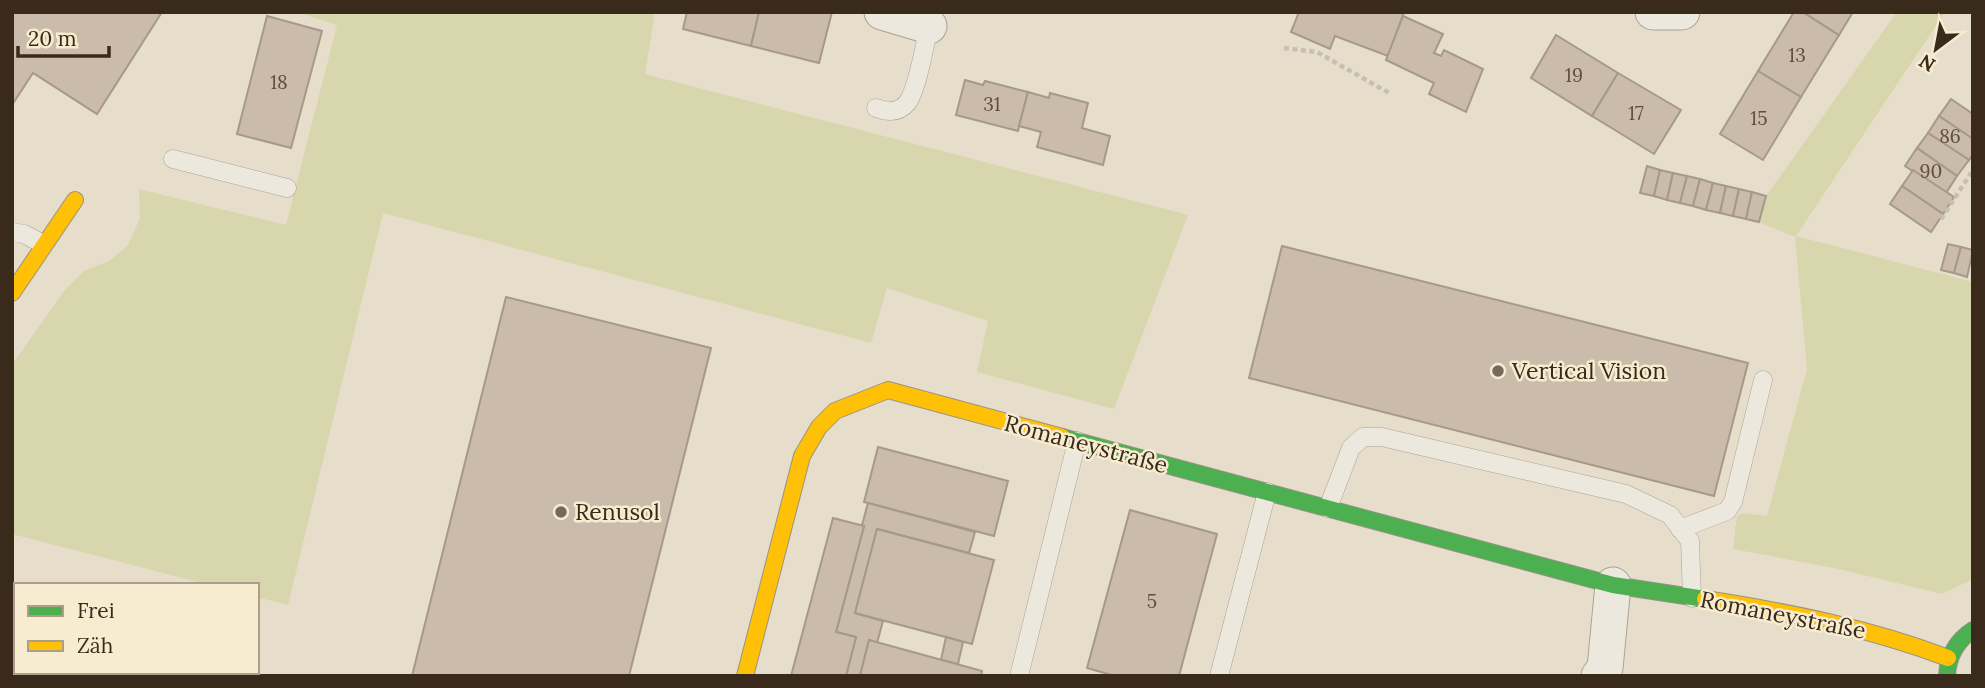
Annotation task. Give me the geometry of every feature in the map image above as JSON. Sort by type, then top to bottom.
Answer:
[{"type":"street","points":[[882,12],[929,26]]},
{"type":"street","points":[[1653,12],[1682,12]]},
{"type":"street","points":[[12,293],[75,200]]},
{"type":"street","name":"Romaneystraße","points":[[745,676],[802,456],[816,427],[837,408],[888,390],[1613,585],[1726,601],[1828,622],[1910,642],[1948,658]]},
{"type":"street","points":[[1599,676],[1605,668],[1613,585]]},
{"type":"street","points":[[1947,676],[1948,658],[1955,646],[1973,630]]},
{"type":"lane","points":[[876,108],[888,112],[900,109],[908,102],[913,92],[929,26]]},
{"type":"lane","points":[[173,159],[287,188]]},
{"type":"lane","points":[[12,232],[24,234],[43,244]]},
{"type":"lane","points":[[1680,529],[1727,511],[1733,502],[1763,380]]},
{"type":"lane","points":[[1328,508],[1351,448],[1363,437],[1382,437],[1626,494],[1670,515],[1690,541],[1692,597]]},
{"type":"lane","points":[[1019,676],[1077,441]]},
{"type":"lane","points":[[1219,676],[1267,492]]},
{"type":"path","points":[[1284,48],[1317,52],[1391,94]]},
{"type":"path","points":[[1941,219],[1973,170]]},
{"type":"green space","points":[[296,12],[655,12],[645,74],[1188,215],[1114,409],[977,372],[988,321],[887,288],[871,343],[383,213],[288,605],[259,598],[259,583],[202,583],[12,534],[12,365],[64,291],[84,271],[109,261],[128,245],[140,218],[139,189],[286,225],[337,25]]},
{"type":"green space","points":[[1897,12],[1945,12],[1796,236],[1973,282],[1973,579],[1942,594],[1839,569],[1733,549],[1737,516],[1744,513],[1767,516],[1807,369],[1795,237],[1759,222],[1766,196]]},
{"type":"building","points":[[12,12],[162,12],[97,114],[33,73],[12,105]]},
{"type":"building","points":[[687,12],[759,12],[751,46],[683,29]]},
{"type":"building","points":[[759,12],[832,12],[819,63],[751,46]]},
{"type":"building","points":[[1299,12],[1404,12],[1388,56],[1335,36],[1330,49],[1291,32]]},
{"type":"building","points":[[1794,12],[1803,12],[1839,35],[1801,97],[1758,71]]},
{"type":"building","points":[[1803,12],[1853,12],[1839,35]]},
{"type":"building","points":[[267,16],[322,31],[291,148],[237,134]]},
{"type":"building","points":[[1403,16],[1443,34],[1434,53],[1441,56],[1444,50],[1483,69],[1466,112],[1429,94],[1434,83],[1386,60]]},
{"type":"building","points":[[1556,35],[1618,73],[1592,116],[1531,78]]},
{"type":"building","points":[[1758,71],[1801,97],[1763,160],[1720,134]]},
{"type":"building","points":[[1618,73],[1681,110],[1654,154],[1592,116]]},
{"type":"building","points":[[965,80],[983,85],[985,81],[1028,92],[1018,131],[956,115]]},
{"type":"building","points":[[1028,92],[1049,98],[1050,93],[1088,103],[1082,128],[1110,136],[1103,165],[1037,147],[1041,132],[1019,126]]},
{"type":"building","points":[[1951,99],[1973,114],[1973,139],[1939,116]]},
{"type":"building","points":[[1939,116],[1973,139],[1973,154],[1969,160],[1928,133]]},
{"type":"building","points":[[1928,133],[1969,160],[1957,176],[1917,148]]},
{"type":"building","points":[[1917,148],[1957,176],[1946,193],[1905,166]]},
{"type":"building","points":[[1647,166],[1660,170],[1654,196],[1640,193]]},
{"type":"building","points":[[1660,170],[1673,173],[1667,200],[1654,196]]},
{"type":"building","points":[[1913,170],[1954,197],[1943,214],[1902,186]]},
{"type":"building","points":[[1673,173],[1687,176],[1680,203],[1667,200]]},
{"type":"building","points":[[1687,176],[1700,179],[1693,206],[1680,203]]},
{"type":"building","points":[[1700,179],[1713,183],[1706,210],[1693,206]]},
{"type":"building","points":[[1713,183],[1726,186],[1720,213],[1706,210]]},
{"type":"building","points":[[1726,186],[1739,189],[1733,216],[1720,213]]},
{"type":"building","points":[[1902,186],[1943,214],[1931,232],[1890,204]]},
{"type":"building","points":[[1739,189],[1752,192],[1746,219],[1733,216]]},
{"type":"building","points":[[1752,192],[1766,196],[1759,222],[1746,219]]},
{"type":"building","points":[[1948,244],[1961,247],[1954,273],[1941,270]]},
{"type":"building","name":"Vertical Vision","points":[[1282,246],[1748,363],[1714,496],[1249,378]]},
{"type":"building","points":[[1961,247],[1973,250],[1967,277],[1954,273]]},
{"type":"building","name":"Renusol","points":[[506,297],[711,348],[629,676],[412,676]]},
{"type":"building","points":[[878,447],[1008,481],[994,536],[864,502]]},
{"type":"building","points":[[868,503],[975,532],[969,553],[877,529],[855,613],[883,621],[877,643],[869,640],[860,676],[846,676],[856,637],[836,632]]},
{"type":"building","points":[[1130,510],[1217,534],[1179,676],[1115,676],[1087,668]]},
{"type":"building","points":[[833,518],[864,526],[836,632],[856,637],[846,676],[791,676]]},
{"type":"building","points":[[877,529],[994,560],[972,644],[855,613]]},
{"type":"building","points":[[946,637],[963,642],[958,664],[941,660]]},
{"type":"building","points":[[869,640],[982,671],[981,676],[860,676]]},
{"type":"building","points":[[74,674],[100,674],[100,676]]},
{"type":"building","points":[[100,674],[214,674],[214,676]]},
{"type":"building","points":[[214,674],[238,674],[238,676]]},
{"type":"traffic: fast","points":[[1062,437],[1613,585],[1705,599]]},
{"type":"traffic: fast","points":[[1947,676],[1954,650],[1973,630]]},
{"type":"traffic: slow","points":[[12,293],[75,200]]},
{"type":"traffic: slow","points":[[745,676],[802,456],[819,427],[835,411],[888,390],[1062,437]]},
{"type":"traffic: slow","points":[[1705,599],[1828,622],[1889,638],[1948,658]]},
{"type":"place","name":"Vertical Vision","points":[[1498,371]]},
{"type":"place","name":"Renusol","points":[[561,512]]}]
